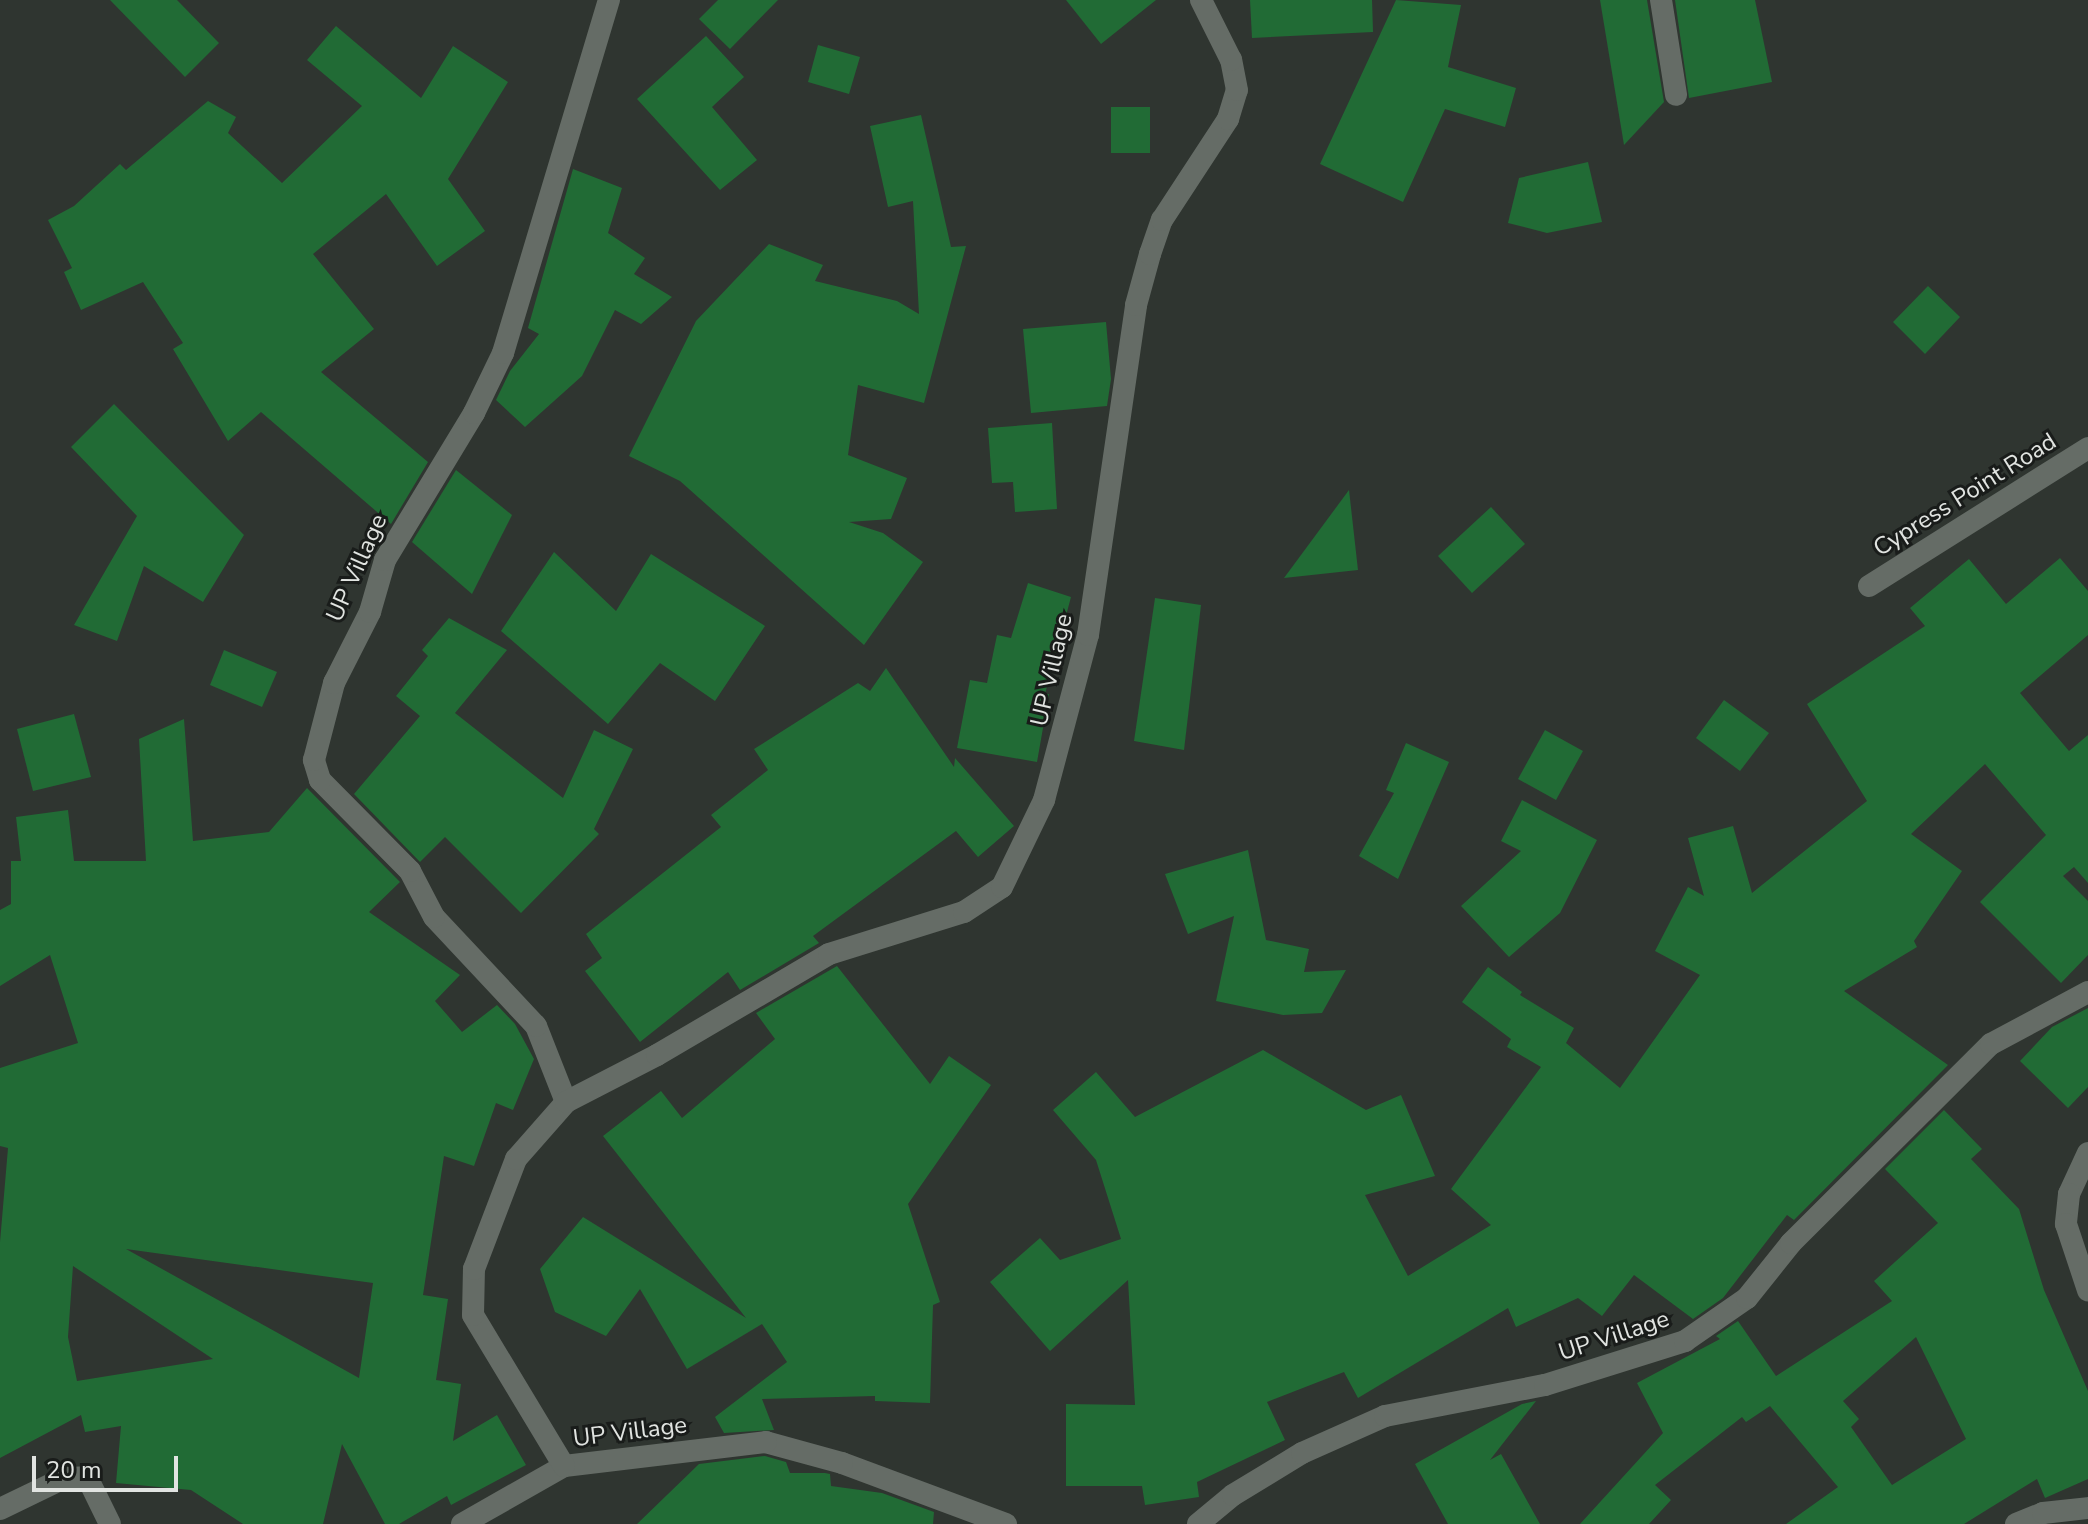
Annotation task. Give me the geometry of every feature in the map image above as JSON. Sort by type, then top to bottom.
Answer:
[{"type":"street","name":"UP Village","points":[[566,1102],[536,1026],[434,917],[410,871],[320,780],[314,760],[334,683],[370,612],[385,560],[474,413],[503,353],[609,0]]},
{"type":"street","name":"UP Village","points":[[1006,1524],[962,1512],[842,1463],[766,1442],[564,1466],[473,1315],[474,1269],[516,1159],[566,1102],[829,954],[964,912],[1002,887],[1044,800],[1088,635],[1136,305],[1150,254],[1162,220],[1228,119],[1237,90],[1231,60],[1201,0]]},
{"type":"street","points":[[1661,0],[1676,95]]},
{"type":"street","name":"Cypress Point Road","points":[[1869,586],[2088,448]]},
{"type":"street","name":"UP Village","points":[[1198,1524],[1233,1495],[1302,1453],[1385,1416],[1545,1385],[1685,1341],[1747,1298],[1791,1243],[1991,1044],[2088,992]]},
{"type":"street","points":[[2088,1153],[2069,1194],[2066,1224],[2088,1290]]},
{"type":"street","points":[[462,1524],[564,1466]]},
{"type":"street","points":[[0,1509],[64,1478],[87,1477],[110,1524]]},
{"type":"street","points":[[2016,1524],[2043,1513],[2088,1508]]},
{"type":"building","points":[[110,0],[177,0],[219,43],[185,77]]},
{"type":"building","points":[[718,0],[778,0],[730,49],[699,19]]},
{"type":"building","points":[[1066,0],[1156,0],[1101,44]]},
{"type":"building","points":[[1250,0],[1372,0],[1373,32],[1252,38]]},
{"type":"building","points":[[1396,0],[1461,5],[1448,67],[1516,88],[1505,127],[1445,109],[1403,202],[1320,164]]},
{"type":"building","points":[[1600,0],[1647,0],[1664,102],[1624,145]]},
{"type":"building","points":[[1675,0],[1755,0],[1772,82],[1689,98]]},
{"type":"building","points":[[336,26],[421,98],[453,46],[508,82],[448,179],[485,231],[437,266],[386,194],[313,254],[374,329],[321,372],[428,462],[391,524],[261,412],[228,441],[173,349],[183,343],[143,282],[81,310],[64,272],[72,268],[48,220],[74,206],[120,164],[126,170],[208,101],[236,117],[228,133],[282,183],[362,106],[307,60]]},
{"type":"building","points":[[706,36],[744,77],[712,107],[757,160],[720,190],[637,99]]},
{"type":"building","points":[[818,45],[860,57],[849,94],[808,82]]},
{"type":"building","points":[[1111,107],[1150,107],[1150,153],[1111,153]]},
{"type":"building","points":[[921,115],[951,247],[966,246],[924,403],[858,385],[848,455],[907,478],[891,519],[849,522],[883,533],[923,562],[864,645],[680,481],[629,456],[696,321],[769,244],[823,265],[815,281],[897,301],[919,314],[913,201],[888,207],[870,126]]},
{"type":"building","points":[[1588,162],[1602,222],[1547,233],[1508,223],[1519,178]]},
{"type":"building","points":[[573,169],[622,188],[608,233],[645,258],[634,274],[672,297],[641,324],[615,310],[582,376],[525,427],[496,400],[510,371],[539,334],[528,328]]},
{"type":"building","points":[[1928,286],[1960,317],[1925,354],[1893,322]]},
{"type":"building","points":[[1106,322],[1111,379],[1107,406],[1031,413],[1023,329]]},
{"type":"building","points":[[114,404],[244,535],[203,602],[144,566],[117,641],[74,625],[137,516],[71,447]]},
{"type":"building","points":[[1052,423],[1057,509],[1015,512],[1013,482],[992,483],[988,428]]},
{"type":"building","points":[[456,470],[512,515],[472,594],[412,542]]},
{"type":"building","points":[[1349,490],[1358,570],[1284,578]]},
{"type":"building","points":[[1491,507],[1525,544],[1472,593],[1438,556]]},
{"type":"building","points":[[554,552],[616,611],[651,554],[765,626],[715,701],[660,663],[608,724],[501,631]]},
{"type":"building","points":[[2060,558],[2088,591],[2088,635],[2020,693],[2069,751],[2088,735],[2088,883],[2074,867],[2063,876],[2088,901],[2088,955],[2061,983],[1980,902],[2046,835],[1985,764],[1911,834],[1962,871],[1914,941],[1917,947],[1844,991],[1948,1065],[1794,1220],[1787,1215],[1723,1298],[1693,1319],[1634,1275],[1602,1316],[1578,1298],[1516,1327],[1508,1308],[1358,1398],[1344,1372],[1267,1402],[1285,1440],[1197,1482],[1199,1497],[1145,1505],[1142,1486],[1066,1486],[1066,1404],[1135,1405],[1128,1280],[1050,1351],[990,1282],[1040,1238],[1060,1260],[1121,1239],[1096,1160],[1053,1110],[1096,1072],[1135,1117],[1263,1050],[1366,1110],[1401,1095],[1435,1176],[1365,1195],[1408,1276],[1491,1225],[1451,1189],[1541,1067],[1507,1047],[1511,1039],[1462,1002],[1488,967],[1522,992],[1520,995],[1574,1028],[1566,1043],[1620,1088],[1700,975],[1655,951],[1688,887],[1704,896],[1688,838],[1733,826],[1752,893],[1867,801],[1807,704],[1925,626],[1910,608],[1969,559],[2006,604]]},
{"type":"building","points":[[1028,583],[1071,597],[1045,694],[1049,694],[1037,762],[957,748],[970,680],[987,683],[997,635],[1011,638]]},
{"type":"building","points":[[1155,598],[1201,605],[1184,750],[1134,741]]},
{"type":"building","points":[[449,618],[507,650],[455,713],[563,798],[594,730],[633,749],[594,829],[599,834],[521,913],[445,837],[420,862],[354,794],[420,716],[396,696],[428,656],[422,650]]},
{"type":"building","points":[[224,650],[277,672],[262,707],[210,685]]},
{"type":"building","points":[[886,668],[954,767],[955,758],[1014,826],[978,857],[956,831],[813,936],[819,943],[740,990],[728,972],[640,1042],[585,971],[602,958],[586,934],[721,827],[711,815],[768,770],[754,749],[858,683],[870,691]]},
{"type":"building","points":[[1724,700],[1769,733],[1740,771],[1696,738]]},
{"type":"building","points":[[74,714],[91,777],[33,791],[17,729]]},
{"type":"building","points":[[184,719],[193,841],[269,832],[307,788],[400,882],[369,912],[460,975],[435,1001],[462,1032],[497,1005],[515,1024],[534,1059],[513,1110],[496,1103],[474,1166],[444,1156],[423,1295],[448,1299],[436,1380],[461,1384],[453,1441],[497,1415],[526,1465],[451,1505],[447,1496],[399,1524],[385,1524],[342,1444],[323,1524],[243,1524],[191,1490],[116,1483],[121,1426],[85,1432],[81,1415],[0,1458],[0,1242],[8,1148],[0,1146],[0,1068],[78,1043],[50,955],[0,986],[0,910],[11,904],[11,861],[21,861],[16,817],[68,810],[74,861],[146,861],[139,739]],"holes":[[[126,1249],[373,1283],[359,1378]],[[73,1266],[213,1359],[77,1381],[68,1337]]]},
{"type":"building","points":[[1545,730],[1583,751],[1556,800],[1518,779]]},
{"type":"building","points":[[1406,743],[1449,762],[1398,879],[1359,856],[1394,793],[1386,790]]},
{"type":"building","points":[[1522,800],[1597,840],[1560,913],[1509,957],[1461,906],[1521,851],[1501,841]]},
{"type":"building","points":[[1248,850],[1266,940],[1309,949],[1304,972],[1346,970],[1322,1013],[1283,1015],[1216,1001],[1234,916],[1188,934],[1165,874]]},
{"type":"building","points":[[837,966],[930,1084],[949,1056],[991,1085],[908,1204],[940,1302],[933,1305],[930,1403],[875,1401],[875,1396],[762,1399],[774,1430],[724,1433],[715,1417],[787,1362],[762,1324],[687,1369],[640,1289],[606,1336],[555,1312],[540,1269],[583,1217],[746,1318],[603,1136],[661,1091],[682,1118],[775,1039],[756,1013]]},
{"type":"building","points":[[2088,1008],[2088,1087],[2068,1108],[2020,1061],[2052,1027]]},
{"type":"building","points":[[1944,1110],[1982,1149],[1971,1159],[2019,1209],[2044,1290],[2088,1391],[2088,1479],[2045,1498],[2037,1479],[1964,1524],[1786,1524],[1838,1487],[1770,1406],[1746,1422],[1742,1417],[1655,1485],[1671,1500],[1649,1524],[1580,1524],[1663,1433],[1637,1383],[1720,1339],[1716,1336],[1738,1321],[1776,1376],[1892,1301],[1874,1281],[1938,1223],[1885,1169]],"holes":[[[1916,1337],[1966,1439],[1892,1485],[1851,1427],[1859,1419],[1843,1401]]]},
{"type":"building","points":[[1536,1401],[1490,1460],[1501,1454],[1540,1524],[1448,1524],[1415,1464],[1522,1404]]},
{"type":"building","points":[[765,1456],[786,1462],[790,1473],[830,1474],[831,1486],[882,1493],[934,1512],[933,1524],[637,1524],[699,1464]]}]
